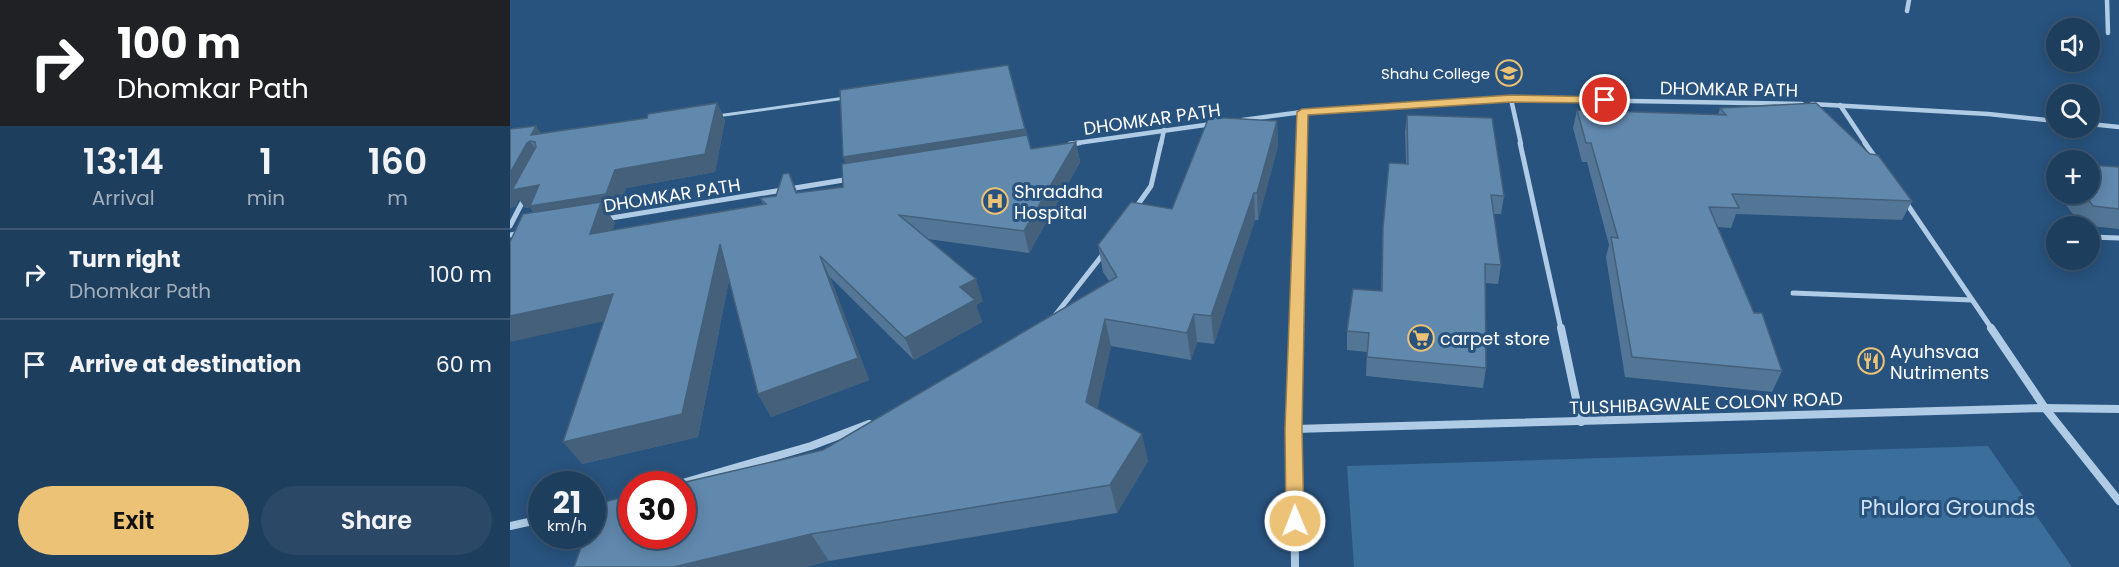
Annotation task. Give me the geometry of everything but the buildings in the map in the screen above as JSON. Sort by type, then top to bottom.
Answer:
[{"type":"street","points":[[1907,11],[1910,0]]},
{"type":"street","points":[[2108,0],[2108,33]]},
{"type":"street","points":[[1511,99],[1581,422]]},
{"type":"street","name":"DHOMKAR PATH","points":[[1233,121],[1302,112],[1511,99],[1840,105],[2046,120]]},
{"type":"street","points":[[1840,105],[1879,162]]},
{"type":"street","points":[[1295,567],[1294,429],[1302,112]]},
{"type":"street","name":"DHOMKAR PATH","points":[[1057,146],[1221,123]]},
{"type":"street","points":[[2100,125],[2119,127]]},
{"type":"street","points":[[1131,214],[1151,186],[1164,130]]},
{"type":"street","name":"DHOMKAR PATH","points":[[603,220],[858,177]]},
{"type":"street","points":[[1898,191],[2045,408],[2119,501]]},
{"type":"street","points":[[510,226],[527,194]]},
{"type":"street","points":[[510,235],[533,231]]},
{"type":"street","points":[[2100,237],[2119,238]]},
{"type":"street","points":[[1046,326],[1111,243]]},
{"type":"street","points":[[1793,293],[1972,300]]},
{"type":"street","name":"TULSHIBAGWALE COLONY ROAD","points":[[1294,429],[2045,408],[2119,409]]},
{"type":"street","points":[[696,479],[811,446],[876,422]]},
{"type":"street","points":[[510,526],[528,522]]},
{"type":"lane","points":[[707,117],[847,98]]},
{"type":"green space","name":"Phulora Grounds","points":[[1988,446],[2072,567],[1354,567],[1347,466]]},
{"type":"place","name":"Shahu College","points":[[1509,73]]},
{"type":"place","name":"Shraddha Hospital","points":[[995,201]]},
{"type":"place","name":"carpet store","points":[[1421,338]]},
{"type":"place","name":"Ayuhsvaa Nutriments","points":[[1871,361]]},
{"type":"route","points":[[1295,521],[1294,429],[1302,112],[1511,99],[1605,100]]}]
